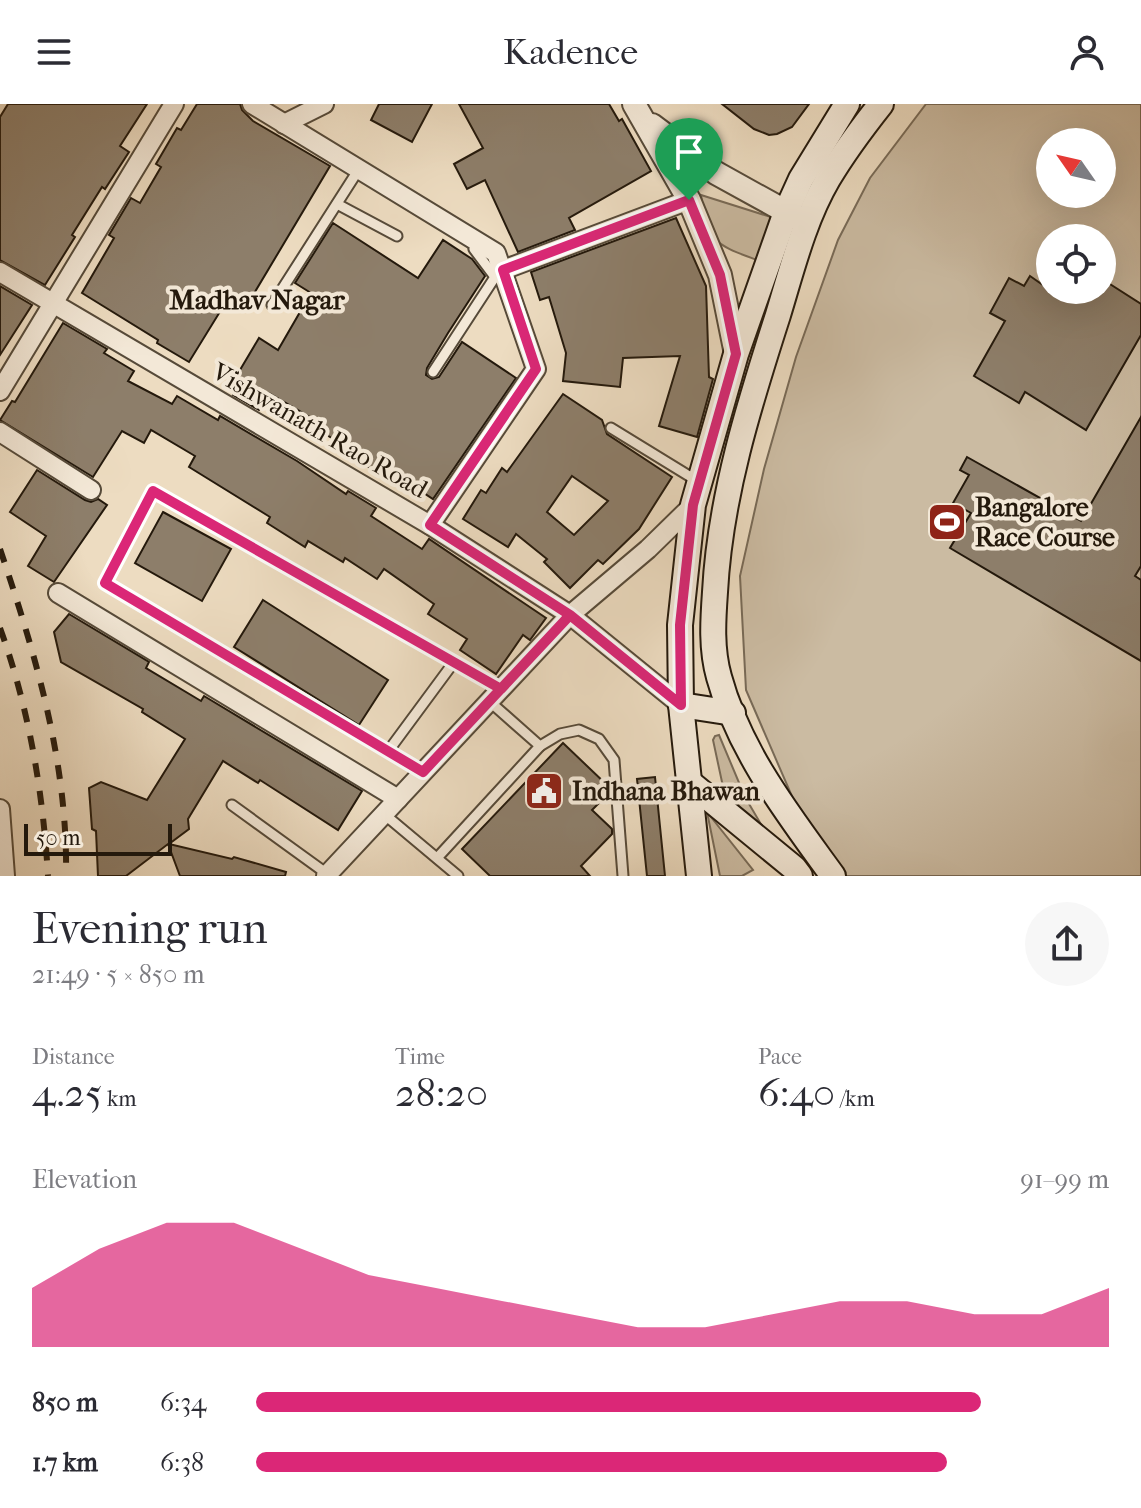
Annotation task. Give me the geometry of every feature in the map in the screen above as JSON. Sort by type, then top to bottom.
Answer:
[{"type":"main road","points":[[833,876],[759,771],[733,713],[719,676],[712,632],[715,576],[726,497],[762,364],[808,224],[828,180],[881,104]]},
{"type":"main road","points":[[699,876],[681,705],[680,625],[696,494],[736,354],[786,212],[838,107]]},
{"type":"main road","points":[[681,705],[733,713]]},
{"type":"main road","points":[[689,782],[790,873],[815,852]]},
{"type":"street","points":[[0,391],[174,104]]},
{"type":"street","points":[[252,104],[496,253],[536,369],[430,525]]},
{"type":"street","points":[[284,124],[324,104]]},
{"type":"street","points":[[639,112],[716,173],[808,224]]},
{"type":"street","points":[[639,112],[689,200],[720,275],[736,354]]},
{"type":"street","points":[[503,270],[689,200]]},
{"type":"street","name":"Vishwanath Rao Road","points":[[0,272],[430,525],[570,615],[681,705]]},
{"type":"street","points":[[0,432],[91,490]]},
{"type":"street","points":[[328,875],[570,615],[648,549],[696,494]]},
{"type":"street","points":[[58,593],[398,799]]},
{"type":"street","points":[[0,809],[5,876]]},
{"type":"lane","points":[[272,305],[359,169]]},
{"type":"lane","points":[[337,204],[397,236]]},
{"type":"lane","points":[[433,372],[495,277],[474,249],[479,242]]},
{"type":"lane","points":[[611,428],[696,494]]},
{"type":"lane","points":[[423,772],[105,583],[153,491],[454,662],[495,695],[540,746]]},
{"type":"lane","points":[[389,750],[454,662]]},
{"type":"lane","points":[[437,858],[540,746],[560,734],[579,730],[599,739],[614,760],[623,876]]},
{"type":"lane","points":[[232,805],[328,875]]},
{"type":"lane","points":[[384,814],[458,876]]},
{"type":"shaded area","name":"Bangalore Race Course","points":[[926,104],[1141,104],[1141,876],[840,876],[794,801],[746,690],[740,576],[764,469],[796,357],[838,240],[870,178]]},
{"type":"shaded area","points":[[701,195],[774,218],[757,260],[731,250],[715,239],[706,223]]},
{"type":"shaded area","points":[[719,735],[745,797],[772,843],[734,807],[722,782],[713,740]]},
{"type":"shaded area","points":[[707,812],[753,870],[742,876],[720,876]]},
{"type":"building","points":[[8,104],[147,104],[120,146],[129,152],[105,189],[102,187],[45,285],[0,260],[0,117]]},
{"type":"building","points":[[197,104],[240,104],[253,121],[330,166],[246,307],[229,297],[189,362],[82,293],[114,238],[109,235],[131,198],[140,203],[161,167],[156,164],[177,128],[181,130]]},
{"type":"building","points":[[379,104],[432,104],[412,142],[371,120]]},
{"type":"building","points":[[459,104],[609,104],[619,121],[622,119],[651,171],[569,218],[575,230],[518,252],[485,180],[467,189],[454,164],[483,148]]},
{"type":"building","points":[[722,104],[809,104],[792,127],[769,135],[754,129]]},
{"type":"building","points":[[676,218],[706,286],[709,377],[713,379],[697,437],[659,426],[680,356],[623,358],[620,387],[563,381],[566,353],[549,297],[540,300],[531,272]]},
{"type":"building","points":[[333,223],[418,278],[443,240],[472,259],[485,276],[427,368],[426,375],[432,379],[439,377],[462,342],[516,378],[433,499],[383,466],[378,473],[344,452],[347,447],[315,428],[318,422],[269,393],[259,410],[233,395],[240,383],[234,380],[259,338],[278,350],[311,293],[295,283]]},
{"type":"building","points":[[1030,276],[1036,280],[1036,304],[1116,304],[1116,288],[1141,304],[1141,335],[1086,430],[1025,392],[1019,403],[974,376],[1005,321],[990,313],[1009,278],[1024,286]]},
{"type":"building","points":[[0,286],[32,305],[0,355]]},
{"type":"building","points":[[63,323],[107,349],[104,353],[134,371],[128,381],[172,404],[177,396],[218,420],[220,416],[346,494],[348,491],[376,508],[371,516],[422,549],[429,539],[546,618],[530,640],[523,635],[496,674],[460,650],[467,639],[428,614],[434,604],[384,569],[377,579],[345,558],[343,562],[308,541],[305,547],[267,523],[270,517],[189,467],[195,456],[151,430],[144,443],[122,431],[93,477],[0,420],[12,401],[15,402]]},
{"type":"building","points":[[563,394],[602,420],[607,434],[672,477],[639,529],[603,564],[598,560],[570,588],[544,562],[547,559],[516,534],[508,547],[463,519],[481,490],[486,493],[502,468],[507,472]],"holes":[[[572,476],[608,501],[574,535],[547,512]]]},
{"type":"building","points":[[1141,417],[1141,566],[1135,576],[1141,580],[1141,661],[950,548],[971,513],[953,503],[969,475],[960,470],[967,457],[1081,521]]},
{"type":"building","points":[[37,470],[85,500],[91,502],[98,499],[107,505],[54,582],[28,566],[46,536],[10,512]]},
{"type":"building","points":[[163,512],[231,549],[202,601],[135,563]]},
{"type":"building","points":[[263,600],[388,680],[359,725],[234,647]]},
{"type":"building","points":[[69,614],[149,662],[146,668],[201,701],[204,696],[362,791],[338,830],[260,780],[258,783],[223,761],[188,819],[189,829],[169,844],[234,857],[286,872],[285,876],[180,876],[168,844],[126,876],[98,876],[96,831],[92,829],[89,788],[101,782],[147,800],[185,739],[142,712],[143,709],[61,662],[54,632]]},
{"type":"building","points":[[563,743],[609,787],[609,793],[592,810],[612,829],[612,834],[581,866],[590,876],[490,876],[462,849]]},
{"type":"building","points":[[655,777],[665,876],[647,876],[637,779]]},
{"type":"railway","points":[[0,549],[26,629],[47,710],[62,792],[66,876]]},
{"type":"railway","points":[[0,628],[27,719],[42,813],[48,876]]},
{"type":"place","name":"Bangalore Race Course","points":[[947,522]]},
{"type":"place","name":"Indhana Bhawan","points":[[544,791]]},
{"type":"district","name":"Madhav Nagar","points":[[257,299]]},
{"type":"route","points":[[689,200],[503,270],[536,369],[430,525],[570,615],[423,772],[105,583],[153,491],[487,680],[501,689],[570,615],[681,705],[680,625],[693,505],[736,354],[720,275],[689,200]]}]
